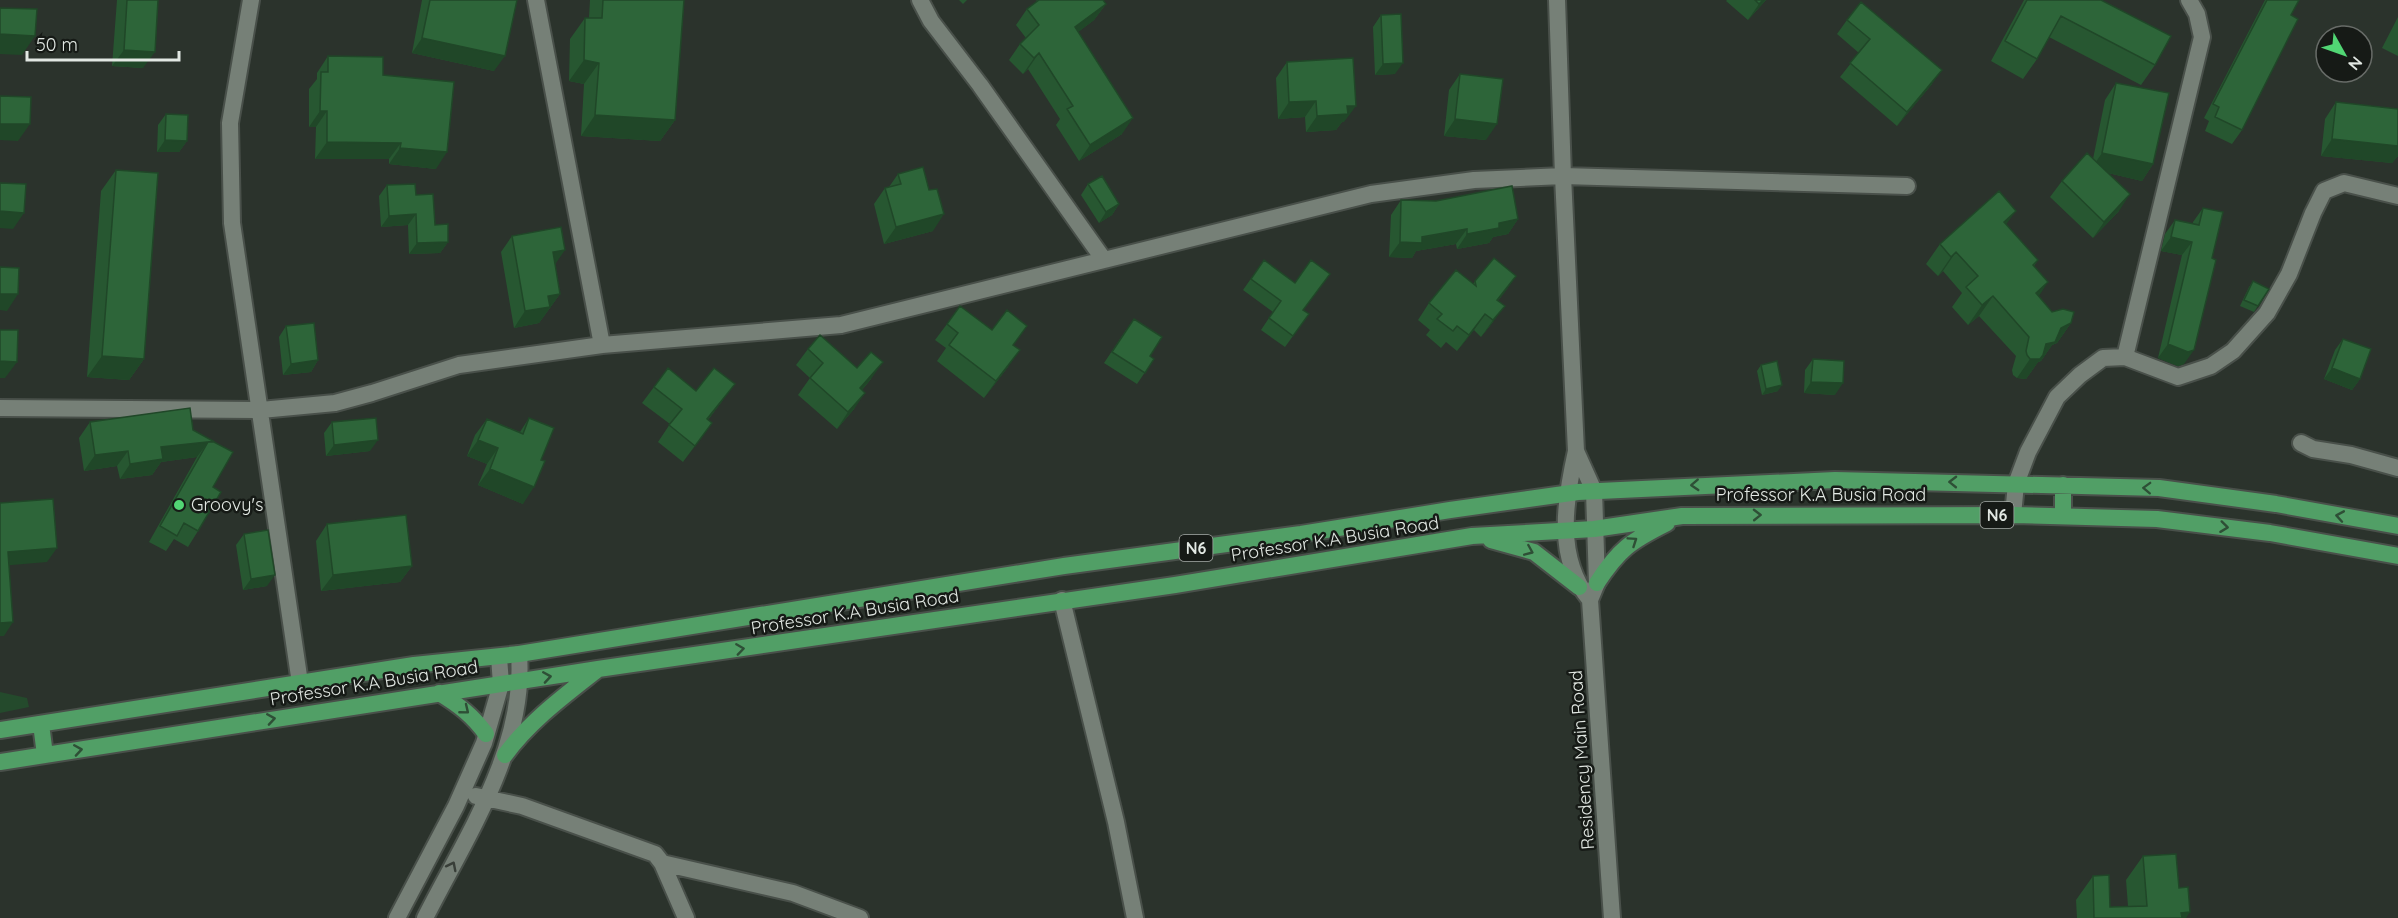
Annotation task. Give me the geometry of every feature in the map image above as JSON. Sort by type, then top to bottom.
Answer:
[{"type":"main road","name":"Professor K.A Busia Road","points":[[0,730],[414,665],[519,654],[1064,566],[1594,491],[1835,480],[2159,488],[2276,504],[2398,526]]},
{"type":"main road","points":[[2062,516],[2063,485]]},
{"type":"main road","name":"Professor K.A Busia Road","points":[[0,762],[598,669],[1221,578],[1472,536],[1594,529],[1682,516],[2013,515],[2157,519],[2270,533],[2398,556]]},
{"type":"main road","points":[[1597,583],[1612,560],[1624,548],[1637,538],[1682,516]]},
{"type":"main road","points":[[1472,536],[1534,552],[1585,594]]},
{"type":"main road","points":[[506,755],[513,744],[554,704],[598,669]]},
{"type":"main road","points":[[439,693],[474,717],[486,734]]},
{"type":"main road","points":[[41,724],[45,755]]},
{"type":"street","points":[[251,0],[230,123],[232,223],[300,683]]},
{"type":"street","points":[[536,0],[603,345]]},
{"type":"street","points":[[920,0],[931,21],[980,85],[1104,260]]},
{"type":"street","points":[[1557,0],[1576,451],[1594,491],[1597,583],[1585,594]]},
{"type":"street","points":[[2125,357],[2202,37],[2198,14],[2189,0]]},
{"type":"street","points":[[0,408],[261,410],[335,403],[459,365],[603,345],[841,325],[1371,194],[1474,180],[1563,176],[1907,186]]},
{"type":"street","points":[[2013,515],[2016,484],[2028,452],[2057,397],[2080,375],[2103,358],[2125,357],[2178,376],[2211,366],[2233,351],[2266,313],[2289,274],[2324,191],[2344,183],[2398,196]]},
{"type":"street","points":[[2301,444],[2313,449],[2351,455],[2398,468]]},
{"type":"street","name":"Residency Main Road","points":[[1576,451],[1566,494],[1564,530],[1585,594],[1612,918]]},
{"type":"street","points":[[1062,600],[1116,822],[1135,918]]},
{"type":"street","points":[[425,918],[506,755],[521,681],[519,654]]},
{"type":"street","points":[[397,918],[462,793],[486,734],[501,684],[499,657]]},
{"type":"street","points":[[462,793],[522,806],[655,854],[663,862],[686,918]]},
{"type":"street","points":[[663,862],[793,893],[860,918]]},
{"type":"green space","points":[[0,692],[27,698],[29,707],[0,713]]},
{"type":"building","points":[[127,0],[158,0],[155,52],[124,50]]},
{"type":"building","points":[[430,0],[517,0],[505,56],[422,38]]},
{"type":"building","points":[[603,0],[684,0],[675,120],[595,115],[599,63],[584,60],[585,18],[602,18]]},
{"type":"building","points":[[1039,0],[1103,0],[1106,4],[1075,27],[1133,118],[1090,145],[1067,109],[1073,106],[1039,53],[1034,58],[1020,44],[1039,25],[1027,9]]},
{"type":"building","points":[[2027,0],[2101,0],[2171,36],[2155,65],[2061,16],[2037,59],[2005,41]]},
{"type":"building","points":[[2267,0],[2299,0],[2291,15],[2298,19],[2242,130],[2215,117],[2219,107],[2213,104]]},
{"type":"building","points":[[1861,2],[1942,70],[1907,112],[1850,63],[1870,39],[1847,20]]},
{"type":"building","points":[[0,8],[37,9],[35,36],[0,34]]},
{"type":"building","points":[[1401,14],[1403,63],[1383,64],[1381,15]]},
{"type":"building","points":[[328,56],[383,57],[383,75],[454,82],[447,152],[400,148],[401,143],[327,142],[327,111],[320,111],[321,72],[328,72]]},
{"type":"building","points":[[1353,58],[1356,106],[1347,106],[1348,114],[1317,116],[1316,101],[1289,102],[1287,62]]},
{"type":"building","points":[[1460,74],[1503,79],[1497,124],[1455,119]]},
{"type":"building","points":[[2116,83],[2169,93],[2153,164],[2102,153]]},
{"type":"building","points":[[0,96],[31,97],[30,124],[0,124]]},
{"type":"building","points":[[2336,102],[2398,109],[2398,146],[2332,139]]},
{"type":"building","points":[[166,114],[188,115],[187,141],[165,140]]},
{"type":"building","points":[[2087,153],[2130,194],[2104,222],[2062,181]]},
{"type":"building","points":[[923,167],[929,190],[937,189],[944,214],[896,227],[885,188],[901,184],[898,174]]},
{"type":"building","points":[[116,170],[158,173],[144,359],[102,356]]},
{"type":"building","points":[[1102,176],[1119,204],[1106,212],[1088,184]]},
{"type":"building","points":[[0,183],[26,184],[24,213],[0,211]]},
{"type":"building","points":[[415,184],[416,195],[433,194],[435,225],[448,224],[448,242],[417,243],[416,214],[389,216],[387,185]]},
{"type":"building","points":[[1512,186],[1518,219],[1499,223],[1499,228],[1467,234],[1467,229],[1422,237],[1422,243],[1400,242],[1401,200],[1436,201]]},
{"type":"building","points":[[1999,191],[2016,211],[2004,222],[2038,260],[2033,265],[2048,282],[2036,293],[2052,312],[2063,309],[2074,312],[2071,323],[2061,328],[2055,342],[2046,344],[2040,359],[2030,359],[2027,355],[2029,337],[1993,296],[1982,305],[1966,287],[1978,276],[1956,252],[1951,257],[1940,244]]},
{"type":"building","points":[[2203,208],[2223,212],[2212,258],[2216,260],[2194,350],[2188,352],[2168,344],[2192,242],[2171,237],[2175,220],[2199,225]]},
{"type":"building","points":[[561,227],[565,250],[553,252],[560,294],[548,296],[550,307],[525,311],[512,236]]},
{"type":"building","points":[[1494,258],[1516,276],[1497,300],[1505,306],[1493,320],[1485,314],[1469,335],[1457,326],[1453,331],[1437,319],[1442,314],[1429,303],[1456,270],[1476,286],[1475,281]]},
{"type":"building","points":[[1264,260],[1295,283],[1311,260],[1330,274],[1303,310],[1309,314],[1293,336],[1269,318],[1281,301],[1251,279]]},
{"type":"building","points":[[0,267],[19,268],[18,294],[0,294]]},
{"type":"building","points":[[2253,281],[2269,289],[2258,306],[2244,300]]},
{"type":"building","points":[[960,306],[992,330],[1007,310],[1027,326],[1013,345],[1020,350],[996,381],[949,345],[958,333],[947,324]]},
{"type":"building","points":[[1134,319],[1162,337],[1150,356],[1154,359],[1145,373],[1112,352]]},
{"type":"building","points":[[314,323],[318,360],[291,364],[286,326]]},
{"type":"building","points":[[0,330],[18,330],[17,362],[0,361]]},
{"type":"building","points":[[820,335],[857,368],[871,352],[883,362],[860,388],[865,393],[848,412],[810,378],[823,363],[808,349]]},
{"type":"building","points":[[2343,339],[2371,349],[2360,379],[2332,368]]},
{"type":"building","points":[[1813,359],[1844,361],[1843,383],[1811,382]]},
{"type":"building","points":[[1777,361],[1782,385],[1766,389],[1761,365]]},
{"type":"building","points":[[668,368],[696,391],[714,368],[735,384],[707,419],[712,423],[695,446],[669,425],[682,409],[654,387]]},
{"type":"building","points":[[190,408],[193,430],[213,441],[161,447],[163,459],[130,464],[128,451],[95,455],[90,422]]},
{"type":"building","points":[[376,418],[378,440],[334,445],[332,422]]},
{"type":"building","points":[[529,418],[554,428],[541,460],[545,461],[534,487],[490,469],[498,448],[478,440],[487,419],[523,434]]},
{"type":"building","points":[[208,442],[214,442],[233,452],[213,487],[221,492],[198,531],[184,523],[177,536],[160,526]]},
{"type":"building","points":[[53,499],[57,548],[8,552],[13,622],[0,623],[0,503]]},
{"type":"building","points":[[406,515],[412,566],[333,575],[327,524]]},
{"type":"building","points":[[268,530],[275,575],[251,579],[244,534]]},
{"type":"building","points":[[2176,854],[2179,888],[2188,887],[2190,912],[2181,913],[2182,918],[2094,918],[2093,876],[2109,875],[2110,907],[2147,906],[2143,856]]},
{"type":"place","name":"Groovy's","points":[[179,505]]}]
